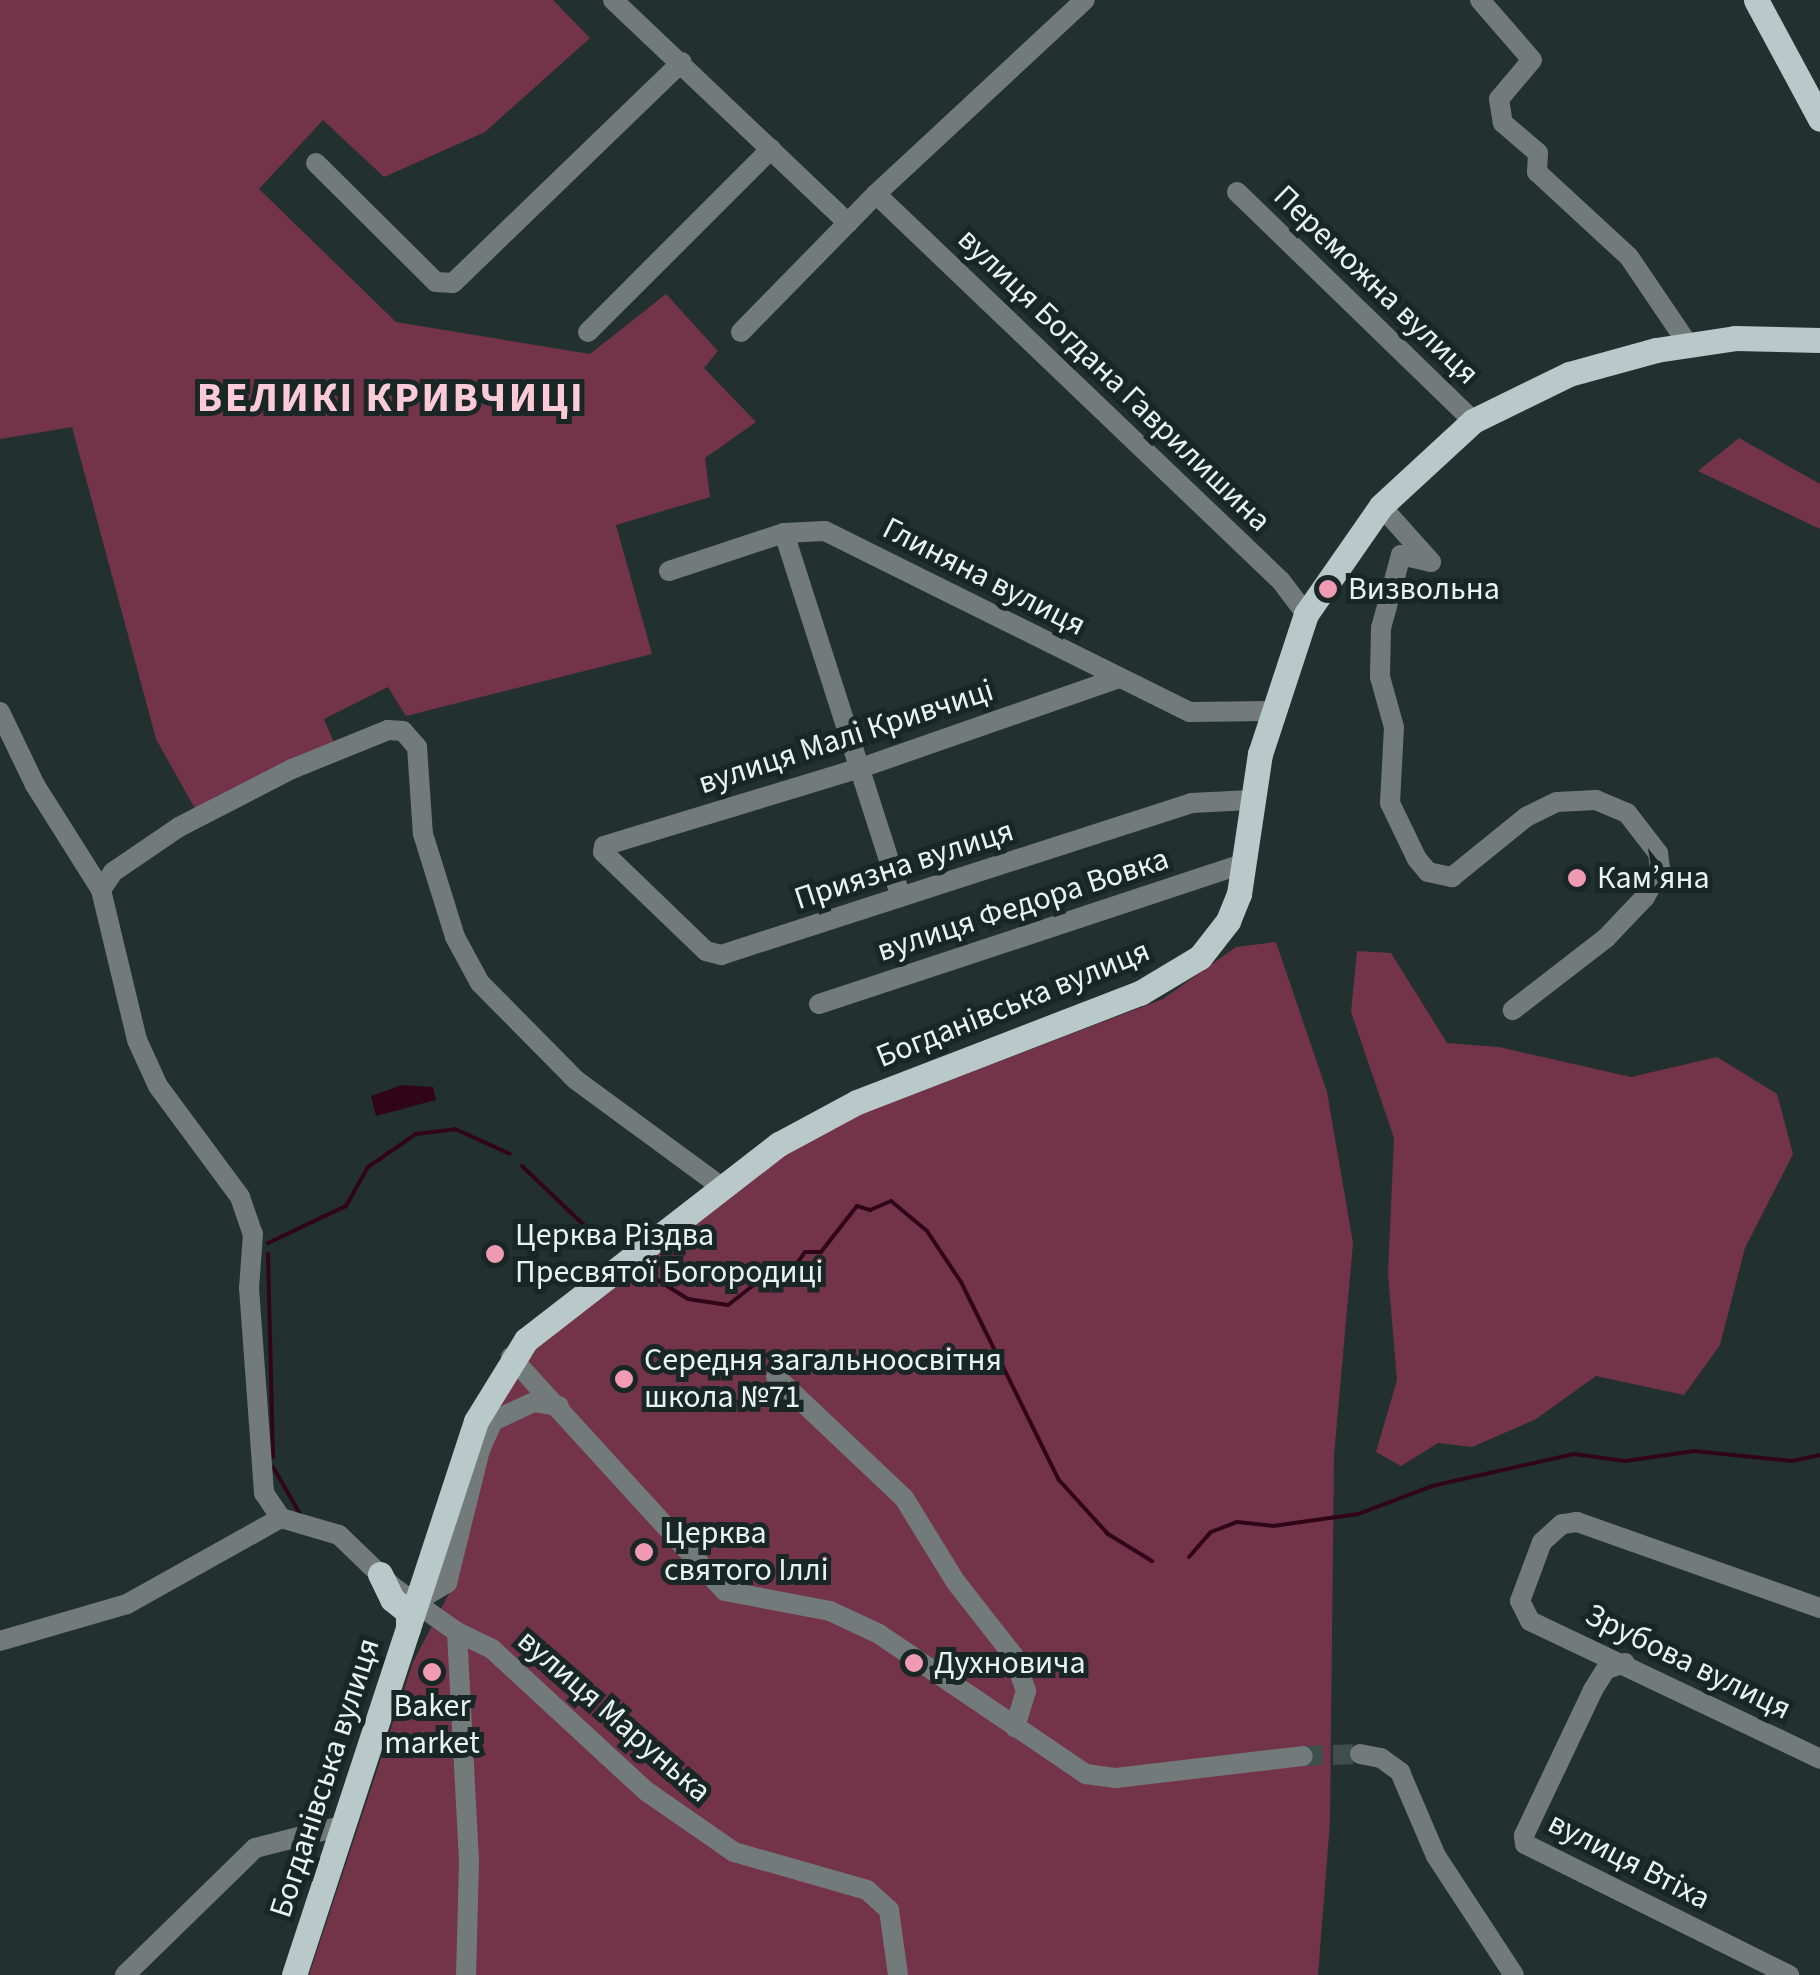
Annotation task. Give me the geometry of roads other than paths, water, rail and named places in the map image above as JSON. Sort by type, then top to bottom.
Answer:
[{"type":"main road","points":[[1756,0],[1812,86],[1820,119]]},
{"type":"main road","name":"Богданівська вулиця","points":[[294,1975],[476,1421],[511,1357],[548,1318],[719,1185],[858,1102],[1176,974],[1200,957],[1228,921],[1245,864],[1252,800],[1270,711],[1306,614],[1382,506],[1473,421],[1569,374],[1688,344],[1820,340]]},
{"type":"main road","points":[[380,1574],[410,1578],[430,1562]]},
{"type":"main road","points":[[380,1574],[408,1612],[408,1628]]},
{"type":"street","points":[[613,0],[848,223]]},
{"type":"street","points":[[741,332],[876,194],[1085,0]]},
{"type":"street","points":[[1480,0],[1532,60],[1500,99],[1502,123],[1538,153],[1536,172],[1629,257],[1688,344]]},
{"type":"street","points":[[316,163],[436,282],[453,284],[682,62]]},
{"type":"street","points":[[588,332],[771,150]]},
{"type":"street","name":"Переможна вулиця","points":[[1236,192],[1473,421]]},
{"type":"street","name":"вулиця Богдана Гаврилишина","points":[[876,194],[1280,580],[1306,614]]},
{"type":"street","points":[[1382,506],[1432,562],[1401,555],[1381,628],[1380,677],[1394,727],[1390,803],[1417,860],[1428,872],[1452,878],[1526,817],[1557,802],[1596,800],[1627,812],[1658,853],[1660,870],[1646,897],[1606,938],[1513,1010]]},
{"type":"street","name":"Глиняна вулиця","points":[[669,572],[784,533],[825,531],[1190,712],[1270,711]]},
{"type":"street","points":[[784,533],[901,897]]},
{"type":"street","name":"вулиця Малі Кривчиці","points":[[606,860],[604,846],[857,769],[1119,678]]},
{"type":"street","points":[[0,712],[35,785],[100,890],[137,1040],[158,1086],[240,1197],[253,1234],[249,1288],[258,1466],[264,1493],[281,1518],[127,1604],[0,1642]]},
{"type":"street","points":[[100,890],[113,872],[188,822],[292,770],[388,730],[403,731],[417,747],[417,810],[428,851],[455,937],[480,983],[576,1080],[719,1185]]},
{"type":"street","name":"Приязна вулиця","points":[[606,860],[706,951],[721,955],[1191,804],[1252,800]]},
{"type":"street","name":"вулиця Федора Вовка","points":[[819,1004],[1245,864]]},
{"type":"street","points":[[511,1357],[725,1591],[847,1619],[1098,1778],[1303,1756]]},
{"type":"street","points":[[776,1377],[904,1498],[955,1581],[1012,1655],[1026,1691],[1015,1727]]},
{"type":"street","name":"Богданівська вулиця","points":[[417,1601],[447,1584],[480,1450],[493,1421],[534,1402],[559,1406]]},
{"type":"street","name":"вулиця Марунька","points":[[281,1518],[339,1535],[380,1574],[457,1632],[492,1649],[646,1791],[734,1852],[867,1890],[889,1910],[898,1975]]},
{"type":"street","name":"Зрубова вулиця","points":[[1820,1608],[1577,1522],[1562,1524],[1542,1542],[1520,1601],[1530,1620],[1820,1760]]},
{"type":"street","points":[[457,1632],[469,1862],[466,1975]]},
{"type":"street","name":"вулиця Втіха","points":[[1625,1663],[1601,1674],[1524,1834],[1525,1844],[1788,1975]]},
{"type":"street","points":[[1360,1754],[1381,1758],[1400,1772],[1436,1856],[1514,1975]]},
{"type":"street","points":[[125,1975],[255,1848],[341,1826]]},
{"type":"waterway","points":[[268,1243],[346,1206],[368,1167],[416,1134],[455,1129],[510,1154]]},
{"type":"waterway","points":[[522,1166],[607,1247]]},
{"type":"waterway","points":[[635,1266],[688,1299],[728,1305],[757,1282],[791,1272],[805,1252],[821,1252],[857,1206],[870,1210],[891,1201],[927,1231],[961,1282],[1059,1480],[1108,1534],[1152,1561]]},
{"type":"waterway","points":[[268,1254],[273,1457]]},
{"type":"waterway","points":[[1189,1557],[1211,1532],[1237,1522],[1273,1526],[1358,1514],[1432,1486],[1574,1454],[1625,1461],[1694,1451],[1792,1461],[1820,1455]]},
{"type":"waterway","points":[[273,1467],[300,1514]]},
{"type":"tunnel","points":[[1303,1756],[1360,1754]]},
{"type":"place","name":"Визвольна","points":[[1328,589]]},
{"type":"place","name":"Кам’яна","points":[[1577,878]]},
{"type":"place","name":"Церква Різдва Пресвятої Богородиці","points":[[495,1254]]},
{"type":"place","name":"Середня загальноосвітня школа №71","points":[[624,1379]]},
{"type":"place","name":"Церква святого Іллі","points":[[644,1552]]},
{"type":"place","name":"Духновича","points":[[914,1663]]},
{"type":"place","name":"Baker market","points":[[432,1672]]},
{"type":"district","name":"ВЕЛИКІ КРИВЧИЦІ","points":[[391,398]]}]
